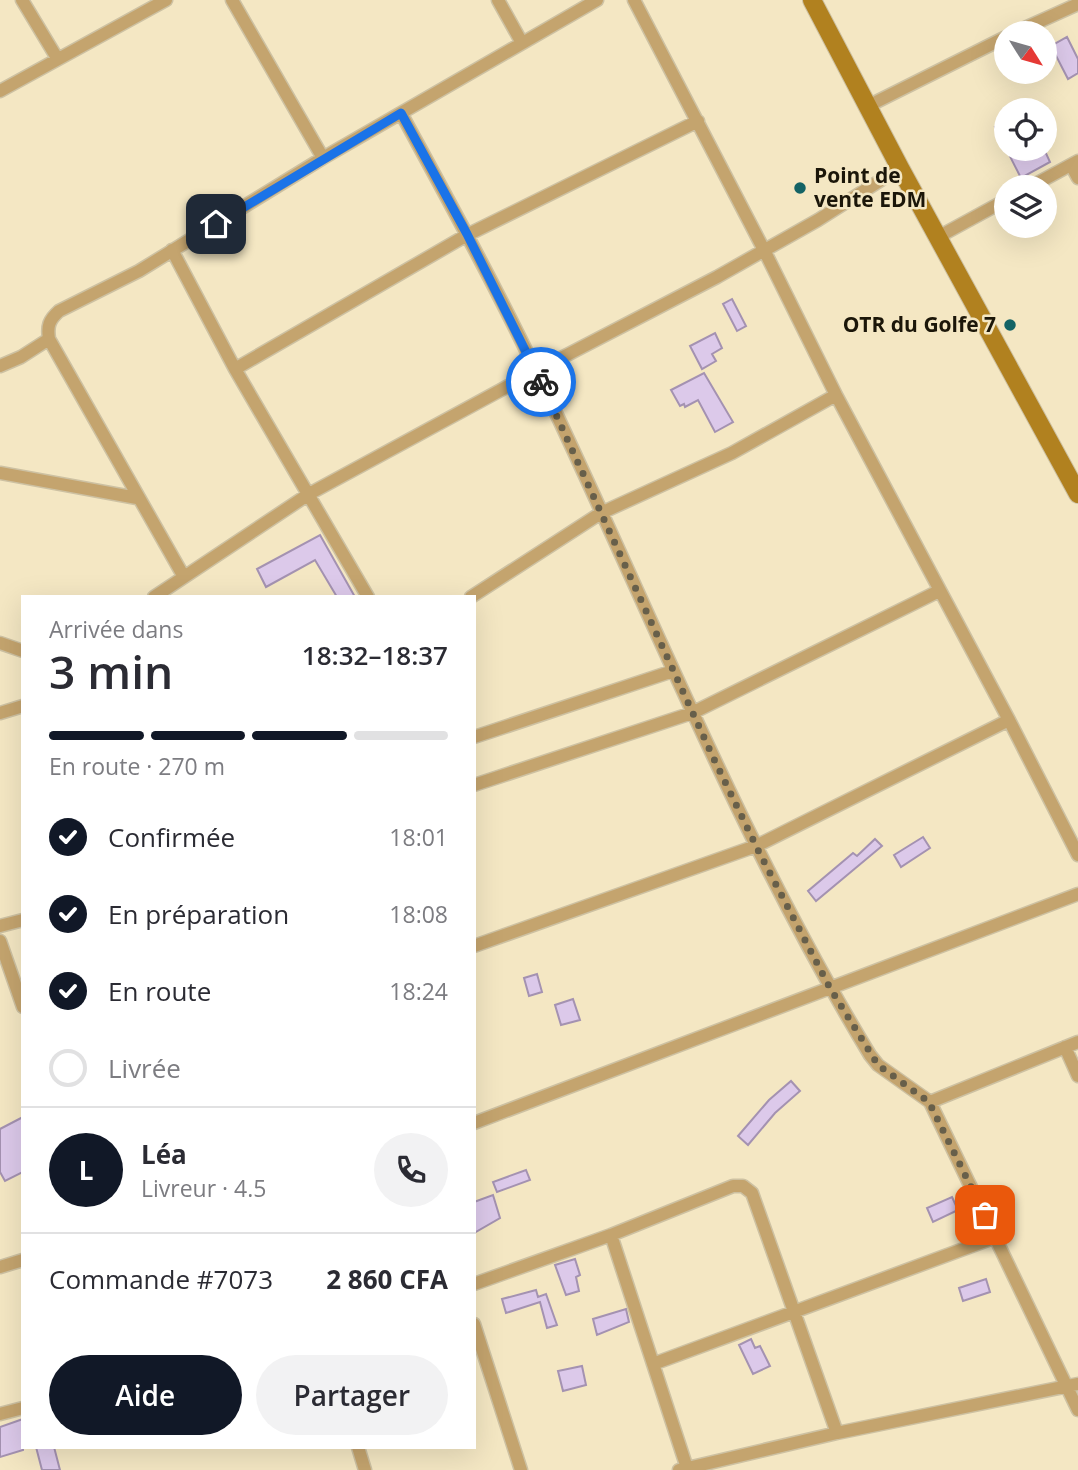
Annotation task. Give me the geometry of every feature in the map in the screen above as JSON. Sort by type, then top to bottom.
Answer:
[{"type":"street","points":[[22,0],[57,58]]},
{"type":"street","points":[[0,91],[166,0]]},
{"type":"street","points":[[232,0],[323,158]]},
{"type":"street","points":[[498,0],[522,43]]},
{"type":"street","points":[[184,577],[49,340],[47,327],[51,318],[120,282],[323,158],[597,0]]},
{"type":"street","points":[[634,0],[836,395],[1078,855]]},
{"type":"street","points":[[812,0],[1078,494]]},
{"type":"street","points":[[1040,21],[1078,4]]},
{"type":"street","points":[[868,106],[994,43]]},
{"type":"street","points":[[401,113],[467,234],[536,371],[692,713],[756,846],[830,988],[878,1065],[929,1102],[1071,1385],[1078,1410]]},
{"type":"street","points":[[235,369],[467,234],[698,121]]},
{"type":"street","points":[[1052,175],[1074,163],[1078,178]]},
{"type":"street","points":[[157,595],[309,494],[717,277],[900,167]]},
{"type":"street","points":[[939,237],[994,207]]},
{"type":"street","points":[[173,250],[235,369],[367,595]]},
{"type":"street","points":[[0,366],[49,340]]},
{"type":"street","points":[[474,595],[601,513],[732,453],[836,395]]},
{"type":"street","points":[[0,473],[137,498]]},
{"type":"street","points":[[476,784],[692,713],[939,591]]},
{"type":"street","points":[[476,736],[673,671]]},
{"type":"street","points":[[0,713],[21,707]]},
{"type":"street","points":[[476,945],[756,846],[1009,720]]},
{"type":"street","points":[[476,1122],[1078,894]]},
{"type":"street","points":[[0,926],[21,921]]},
{"type":"street","points":[[0,941],[21,1001]]},
{"type":"street","points":[[929,1102],[1078,1042]]},
{"type":"street","points":[[1065,1047],[1078,1076]]},
{"type":"street","points":[[476,1283],[611,1235],[733,1186],[743,1186],[752,1193],[838,1433]]},
{"type":"street","points":[[611,1235],[653,1364],[683,1469],[838,1433],[1071,1385]]},
{"type":"street","points":[[653,1364],[996,1237]]},
{"type":"street","points":[[0,1267],[21,1261]]},
{"type":"street","points":[[476,1330],[521,1470]]},
{"type":"street","points":[[0,1414],[21,1409]]},
{"type":"street","points":[[359,1449],[365,1470]]},
{"type":"building","points":[[1067,37],[1078,59],[1078,73],[1068,79],[1057,58],[1057,43]]},
{"type":"building","points":[[1012,161],[1050,162],[1026,175],[1019,175]]},
{"type":"building","points":[[732,299],[746,326],[737,331],[723,304]]},
{"type":"building","points":[[715,333],[722,348],[712,354],[716,361],[702,369],[690,346]]},
{"type":"building","points":[[704,373],[733,422],[715,432],[698,400],[685,407],[684,404],[680,406],[671,390]]},
{"type":"building","points":[[320,535],[354,595],[336,595],[315,560],[266,587],[257,569]]},
{"type":"building","points":[[923,837],[930,848],[901,867],[894,855]]},
{"type":"building","points":[[875,839],[882,846],[816,901],[808,891],[853,853],[857,856]]},
{"type":"building","points":[[537,974],[542,992],[529,996],[524,978]]},
{"type":"building","points":[[573,999],[580,1020],[561,1025],[555,1005]]},
{"type":"building","points":[[791,1081],[800,1091],[775,1113],[748,1145],[738,1136],[769,1100]]},
{"type":"building","points":[[21,1118],[21,1173],[5,1181],[0,1172],[0,1129]]},
{"type":"building","points":[[526,1170],[530,1180],[497,1192],[493,1182]]},
{"type":"building","points":[[493,1195],[500,1218],[476,1232],[476,1201]]},
{"type":"building","points":[[952,1197],[958,1210],[933,1222],[927,1208]]},
{"type":"building","points":[[575,1259],[580,1275],[576,1277],[579,1291],[566,1295],[555,1265]]},
{"type":"building","points":[[986,1279],[990,1292],[963,1301],[959,1288]]},
{"type":"building","points":[[536,1290],[538,1297],[546,1294],[557,1325],[547,1328],[540,1302],[506,1313],[502,1299]]},
{"type":"building","points":[[626,1309],[629,1322],[597,1335],[593,1319]]},
{"type":"building","points":[[751,1339],[755,1348],[760,1346],[770,1366],[753,1374],[739,1345]]},
{"type":"building","points":[[582,1366],[586,1385],[563,1391],[558,1371]]},
{"type":"building","points":[[21,1420],[23,1450],[0,1457],[0,1427]]},
{"type":"building","points":[[37,1449],[55,1449],[60,1470],[42,1470]]},
{"type":"way so far","points":[[541,382],[692,713],[759,852],[830,988],[878,1065],[929,1102],[985,1215]]},
{"type":"place","name":"Point de vente EDM","points":[[800,188]]},
{"type":"place","name":"OTR du Golfe 7","points":[[1010,325]]},
{"type":"route","points":[[216,224],[401,113],[467,234],[541,382]]}]
